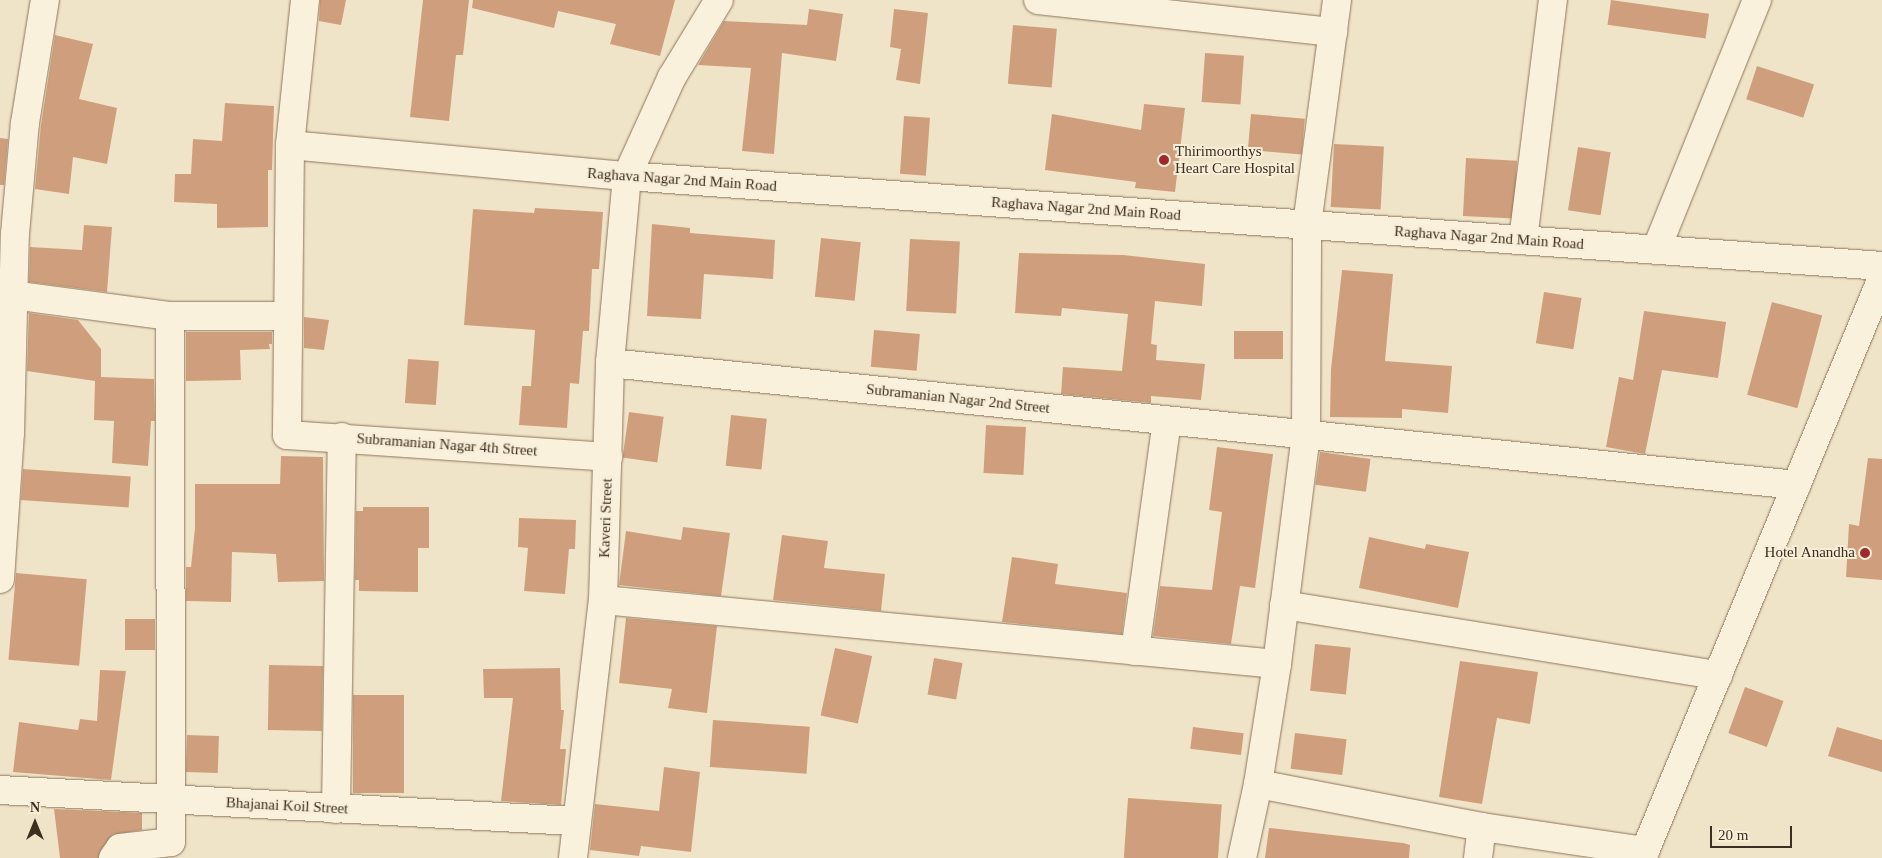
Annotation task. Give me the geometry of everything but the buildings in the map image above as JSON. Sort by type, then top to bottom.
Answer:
[{"type":"street","points":[[0,579],[10,433],[12,296],[25,123],[45,0]]},
{"type":"street","points":[[12,296],[170,316],[287,316],[290,145],[305,0]]},
{"type":"street","name":"Kaveri Street","points":[[573,858],[575,821],[603,600],[610,363],[627,176],[672,77],[719,0]]},
{"type":"street","points":[[1038,0],[1333,32]]},
{"type":"street","points":[[1242,858],[1258,784],[1277,664],[1306,436],[1307,225],[1338,0]]},
{"type":"street","points":[[1523,240],[1554,0]]},
{"type":"street","points":[[1656,250],[1757,0]]},
{"type":"street","name":"Raghava Nagar 2nd Main Road","points":[[290,145],[627,176],[1882,266]]},
{"type":"street","points":[[1258,784],[1482,827],[1645,851],[1882,278]]},
{"type":"street","points":[[113,858],[120,848],[170,842],[172,800],[170,316]]},
{"type":"street","name":"Subramanian Nagar 4th Street","points":[[287,316],[286,435],[342,436],[608,456]]},
{"type":"street","name":"Subramanian Nagar 2nd Street","points":[[610,363],[1797,485]]},
{"type":"street","points":[[1134,651],[1167,421]]},
{"type":"street","points":[[336,809],[342,436]]},
{"type":"street","points":[[603,600],[1277,664]]},
{"type":"street","points":[[1284,605],[1718,675]]},
{"type":"street","name":"Bhajanai Koil Street","points":[[0,790],[575,821]]},
{"type":"street","points":[[1478,858],[1482,827]]},
{"type":"place","name":"Thirimoorthys Heart Care Hospital","points":[[1164,160]]},
{"type":"place","name":"Hotel Anandha","points":[[1865,553]]}]
